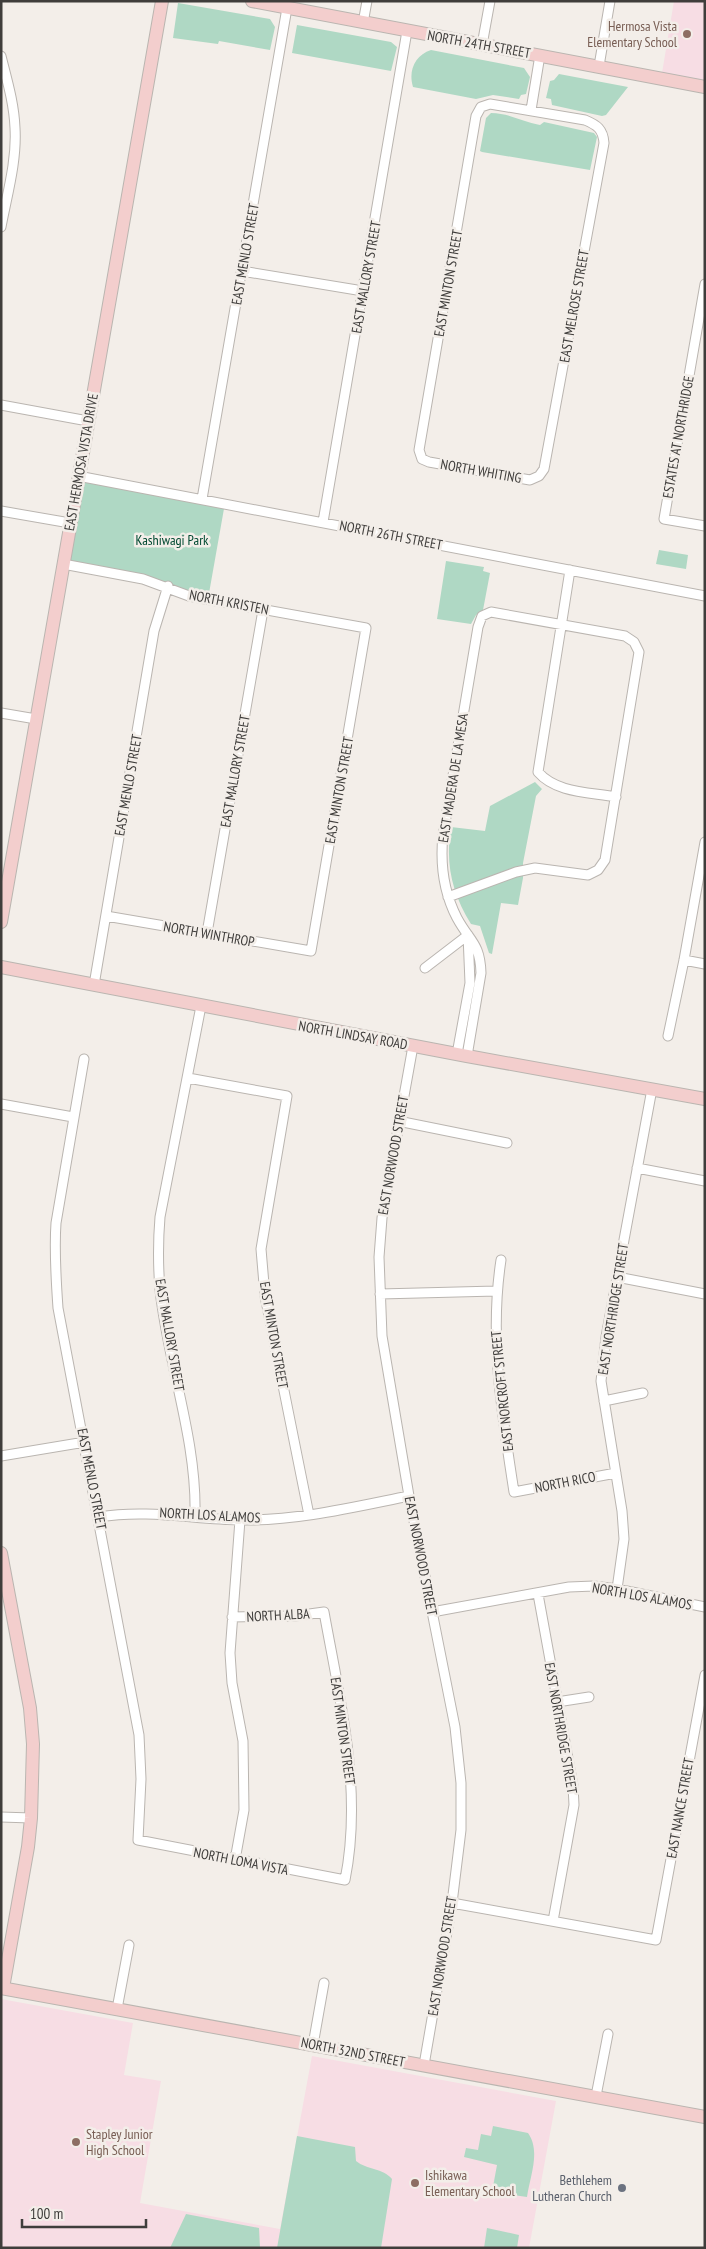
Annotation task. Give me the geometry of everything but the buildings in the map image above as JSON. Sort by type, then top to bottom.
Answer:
[{"type":"street","name":"EAST HERMOSA VISTA DRIVE","points":[[1,922],[162,1]]},
{"type":"street","name":"NORTH 24TH STREET","points":[[252,1],[705,87]]},
{"type":"street","points":[[363,23],[367,1]]},
{"type":"street","points":[[482,45],[490,1]]},
{"type":"street","points":[[599,66],[610,1]]},
{"type":"street","name":"EAST MENLO STREET","points":[[202,499],[287,8]]},
{"type":"street","name":"EAST MALLORY STREET","points":[[323,522],[407,31]]},
{"type":"street","points":[[1,56],[12,98],[15,129],[14,154],[1,227]]},
{"type":"street","points":[[531,110],[540,56]]},
{"type":"street","name":"EAST MINTON STREET","points":[[422,459],[419,450],[476,116],[481,107],[490,104],[531,110]]},
{"type":"street","name":"EAST MELROSE STREET","points":[[531,110],[585,120],[597,125],[603,134],[604,143],[544,468],[539,476]]},
{"type":"street","points":[[242,271],[363,292]]},
{"type":"street","name":"ESTATES AT NORTHRIDGE","points":[[705,284],[664,519],[705,526]]},
{"type":"street","points":[[1,405],[88,421]]},
{"type":"street","name":"NORTH WHITING","points":[[422,459],[428,462],[530,480],[539,476]]},
{"type":"street","name":"NORTH 26TH STREET","points":[[78,476],[705,596]]},
{"type":"street","points":[[1,511],[70,523]]},
{"type":"street","name":"NORTH KRISTEN","points":[[64,564],[168,586],[189,596],[366,628]]},
{"type":"street","points":[[570,570],[538,772],[546,782],[557,787],[616,797]]},
{"type":"street","name":"EAST MENLO STREET","points":[[94,985],[154,631],[168,586]]},
{"type":"street","name":"EAST MALLORY STREET","points":[[207,933],[264,610]]},
{"type":"street","name":"EAST MADERA DE LA MESA","points":[[462,1056],[470,983],[468,935],[456,917],[442,877],[443,835],[478,627],[482,616],[491,612],[561,625]]},
{"type":"street","points":[[448,897],[516,872],[535,868],[588,875],[598,870],[605,860],[639,652],[634,642],[625,636],[561,625]]},
{"type":"street","name":"EAST MINTON STREET","points":[[311,951],[366,628]]},
{"type":"street","points":[[1,713],[36,719]]},
{"type":"street","points":[[668,1036],[705,842]]},
{"type":"street","name":"NORTH WINTHROP","points":[[106,916],[311,951]]},
{"type":"street","points":[[425,968],[468,935]]},
{"type":"street","points":[[684,960],[705,964]]},
{"type":"street","name":"NORTH LINDSAY ROAD","points":[[1,967],[462,1056],[705,1099]]},
{"type":"street","name":"EAST MALLORY STREET","points":[[195,1516],[194,1473],[160,1290],[158,1249],[160,1217],[201,1006]]},
{"type":"street","name":"EAST NORWOOD STREET","points":[[413,1046],[382,1218],[379,1257],[382,1336],[410,1496],[455,1727],[461,1784],[461,1830],[452,1903],[424,2065]]},
{"type":"street","name":"EAST MENLO STREET","points":[[84,1059],[56,1223],[55,1264],[58,1308],[85,1442],[139,1735],[141,1779],[138,1840]]},
{"type":"street","name":"EAST MINTON STREET","points":[[188,1078],[286,1096],[261,1249],[265,1296],[308,1515]]},
{"type":"street","name":"EAST NORTHRIDGE STREET","points":[[617,1589],[622,1566],[624,1539],[616,1472],[601,1381],[603,1358],[617,1277],[652,1089]]},
{"type":"street","points":[[1,1104],[73,1117]]},
{"type":"street","points":[[398,1122],[507,1143]]},
{"type":"street","points":[[637,1168],[705,1181]]},
{"type":"street","name":"EAST NORCROFT STREET","points":[[501,1260],[496,1291],[495,1345],[500,1405],[514,1492]]},
{"type":"street","points":[[617,1277],[705,1294]]},
{"type":"street","points":[[380,1294],[496,1291]]},
{"type":"street","points":[[604,1401],[643,1393]]},
{"type":"street","points":[[1,1456],[85,1442]]},
{"type":"street","name":"NORTH RICO","points":[[514,1492],[616,1472]]},
{"type":"street","name":"NORTH LOS ALAMOS","points":[[99,1517],[123,1513],[156,1512],[240,1520],[308,1515],[410,1496]]},
{"type":"street","points":[[235,1860],[244,1810],[243,1741],[232,1683],[230,1653],[240,1520]]},
{"type":"street","points":[[1,1552],[30,1708],[34,1744],[31,1818],[2,1988]]},
{"type":"street","name":"NORTH LOS ALAMOS","points":[[432,1612],[569,1587],[594,1586],[705,1607]]},
{"type":"street","name":"EAST NORTHRIDGE STREET","points":[[538,1594],[573,1786],[574,1805],[553,1921]]},
{"type":"street","name":"EAST MINTON STREET","points":[[324,1612],[350,1755],[353,1807],[351,1851],[345,1880]]},
{"type":"street","name":"NORTH ALBA","points":[[232,1617],[296,1616],[324,1612]]},
{"type":"street","name":"EAST NANCE STREET","points":[[553,1921],[656,1940],[705,1675]]},
{"type":"street","points":[[557,1702],[589,1697]]},
{"type":"street","points":[[1,1816],[31,1818]]},
{"type":"street","name":"NORTH LOMA VISTA","points":[[138,1840],[345,1880]]},
{"type":"street","points":[[452,1903],[553,1921]]},
{"type":"street","points":[[117,2009],[129,1945]]},
{"type":"street","points":[[314,2045],[324,1983]]},
{"type":"street","name":"NORTH 32ND STREET","points":[[2,1988],[596,2096],[705,2118]]},
{"type":"street","points":[[596,2096],[608,2034]]},
{"type":"shaded area","name":"Hermosa Vista Elementary School","points":[[674,1],[705,1],[705,87],[661,79]]},
{"type":"shaded area","points":[[1,1999],[133,2023],[124,2075],[161,2081],[140,2203],[280,2229],[312,2056],[556,2101],[529,2248],[1,2248]]},
{"type":"green space","points":[[178,3],[270,19],[275,27],[270,50],[219,41],[218,44],[173,38]]},
{"type":"green space","points":[[297,25],[391,42],[397,47],[391,71],[292,53]]},
{"type":"green space","points":[[431,50],[524,68],[530,77],[526,94],[521,95],[519,99],[493,95],[476,99],[413,87],[411,75],[414,64],[425,52]]},
{"type":"green space","points":[[559,74],[628,87],[606,115],[602,116],[552,105],[551,99],[546,98],[550,81],[554,80]]},
{"type":"green space","points":[[491,113],[504,114],[540,125],[544,122],[594,133],[597,137],[590,170],[480,151],[486,118]]},
{"type":"green space","name":"Kashiwagi Park","points":[[78,476],[225,503],[208,599],[168,586],[63,564]]},
{"type":"green space","points":[[659,550],[688,555],[686,569],[656,564]]},
{"type":"green space","points":[[446,561],[484,567],[483,571],[490,573],[483,610],[476,615],[471,624],[437,619]]},
{"type":"green space","points":[[535,782],[542,789],[536,796],[523,863],[523,878],[518,905],[501,903],[492,954],[489,953],[480,926],[471,924],[464,912],[455,889],[449,853],[451,827],[485,831],[490,806]]},
{"type":"green space","points":[[493,2126],[528,2133],[532,2140],[534,2164],[527,2197],[492,2192],[497,2165],[464,2157],[466,2148],[478,2150],[481,2134],[491,2136]]},
{"type":"green space","points":[[297,2136],[355,2147],[356,2161],[388,2175],[392,2179],[381,2248],[277,2248]]},
{"type":"green space","points":[[186,2214],[259,2228],[260,2248],[170,2248]]},
{"type":"green space","points":[[487,2228],[519,2235],[517,2248],[484,2248]]},
{"type":"place","name":"Hermosa Vista Elementary School","points":[[687,34]]},
{"type":"place","name":"Stapley Junior High School","points":[[76,2142]]},
{"type":"place","name":"Ishikawa Elementary School","points":[[415,2183]]},
{"type":"place","name":"Bethlehem Lutheran Church","points":[[622,2188]]}]
